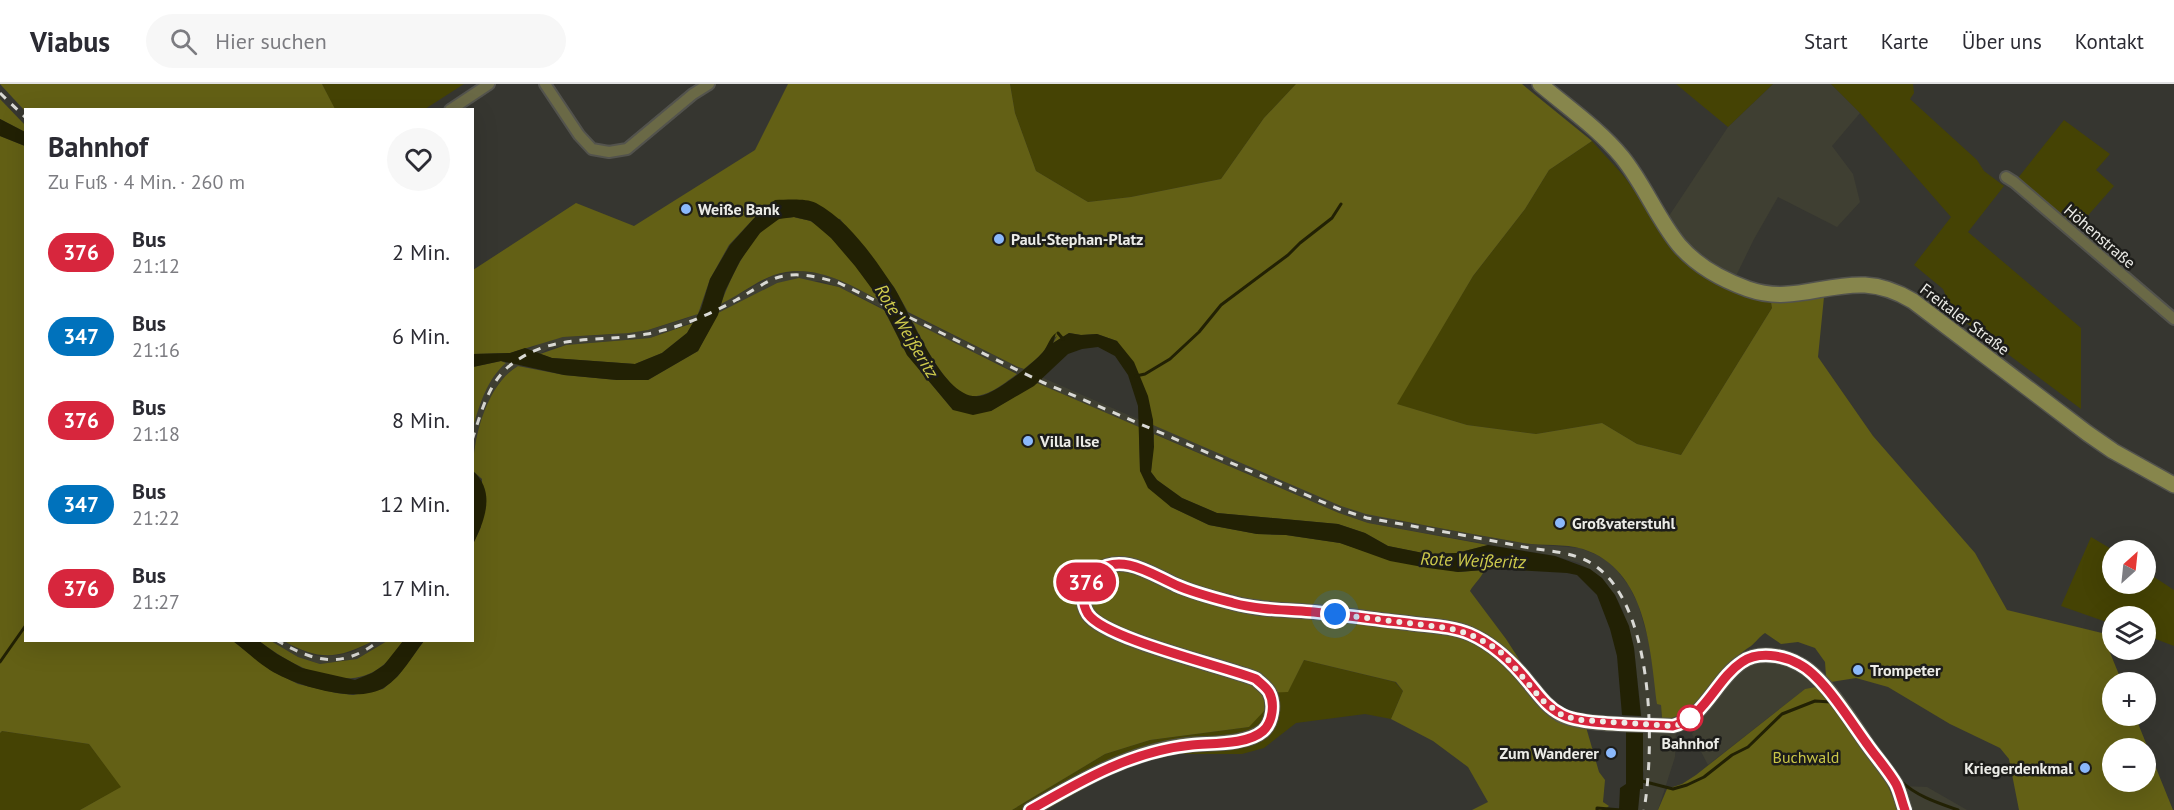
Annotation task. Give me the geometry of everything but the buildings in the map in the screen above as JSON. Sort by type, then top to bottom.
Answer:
[{"type":"main road","name":"Freitaler Straße","points":[[1540,84],[1620,154],[1638,178],[1680,246],[1716,274],[1748,289],[1766,294],[1798,295],[1845,286],[1864,285],[1897,292],[1912,300],[2113,452],[2174,485]]},
{"type":"street","points":[[453,108],[489,84]]},
{"type":"street","points":[[545,84],[585,142],[592,149],[609,152],[627,149],[693,94],[709,84]]},
{"type":"street","name":"Höhenstraße","points":[[2006,177],[2174,319]]},
{"type":"street","points":[[1030,810],[1091,776],[1152,751],[1242,740],[1262,732],[1268,726],[1272,703],[1269,691],[1256,679],[1122,635],[1099,624],[1089,615],[1082,600],[1084,586],[1090,575],[1109,564],[1120,563],[1131,565],[1178,586],[1235,604],[1273,610],[1355,616],[1448,628],[1469,634],[1503,654],[1542,700],[1555,711],[1563,716],[1580,720],[1673,726],[1682,724],[1700,709],[1723,679],[1743,662],[1755,656],[1781,658],[1800,664],[1823,684],[1897,786],[1905,810]]},
{"type":"shaded area","points":[[322,84],[464,84],[427,108],[334,108]]},
{"type":"shaded area","points":[[1010,84],[1296,84],[1264,118],[1221,179],[1131,197],[1088,202],[1036,171],[1015,113]]},
{"type":"shaded area","points":[[1676,84],[1773,84],[1728,127]]},
{"type":"shaded area","points":[[1773,84],[1831,84],[1860,113],[1832,146],[1853,174],[1860,202],[1837,227],[1778,197],[1735,278],[1719,270],[1689,248],[1667,219],[1728,127]]},
{"type":"shaded area","points":[[1831,84],[1913,84],[1914,93],[1910,99],[1977,160],[1984,171],[2004,186],[1968,232],[2081,328],[2081,409],[1953,313],[1943,289],[1914,265],[1951,217],[1860,113]]},
{"type":"shaded area","points":[[2064,120],[2110,154],[2096,170],[2114,186],[2076,229],[2018,178]]},
{"type":"shaded area","points":[[1592,141],[1626,179],[1662,235],[1682,260],[1717,285],[1771,302],[1772,308],[1681,455],[1637,444],[1602,423],[1536,434],[1467,425],[1396,404],[1473,276],[1525,209],[1549,170]]},
{"type":"shaded area","points":[[800,271],[822,274],[840,280],[1018,367],[1133,417],[1395,520],[1528,544],[1580,548],[1597,555],[1613,565],[1629,586],[1638,604],[1650,645],[1661,705],[1662,730],[1676,731],[1675,757],[1658,810],[1638,810],[1640,789],[1643,789],[1644,773],[1641,764],[1643,731],[1634,648],[1623,611],[1615,595],[1602,578],[1579,563],[1555,556],[1368,523],[1339,513],[1048,388],[839,287],[820,281],[777,283],[725,310],[650,338],[566,345],[548,349],[510,371],[498,384],[489,401],[474,448],[474,424],[490,381],[503,365],[521,353],[543,342],[563,337],[648,330],[685,319],[721,304],[774,275]]},
{"type":"shaded area","points":[[2091,537],[2102,544],[2102,594],[2156,594],[2156,578],[2174,590],[2174,646],[2156,639],[2156,606],[2102,606],[2102,620],[2061,606]]},
{"type":"shaded area","points":[[273,642],[286,642],[318,656],[338,655],[352,652],[371,642],[385,642],[357,659],[320,664],[298,657]]},
{"type":"shaded area","points":[[1304,660],[1395,682],[1403,691],[1391,719],[1365,714],[1296,723],[1264,748],[1242,754],[1175,754],[1141,763],[1103,778],[1046,810],[1012,810],[1105,754],[1150,740],[1249,727],[1263,692],[1288,691]]},
{"type":"shaded area","points":[[1767,660],[1789,664],[1823,688],[1805,689],[1708,765],[1692,734],[1726,683],[1749,664]]},
{"type":"shaded area","points":[[2,731],[89,744],[122,787],[80,810],[0,810],[0,733]]},
{"type":"shaded area","points":[[1900,786],[1927,787],[1967,810],[1910,810]]},
{"type":"green space","points":[[0,84],[322,84],[334,108],[24,108],[24,110]]},
{"type":"green space","points":[[788,84],[1010,84],[1015,113],[1036,171],[1088,202],[1131,197],[1221,179],[1264,118],[1296,84],[1522,84],[1592,141],[1549,170],[1525,209],[1473,276],[1397,404],[1467,425],[1536,434],[1602,423],[1637,444],[1681,455],[1772,308],[1771,302],[1824,297],[1818,357],[1873,436],[1975,553],[2007,610],[2102,633],[2102,660],[2113,660],[2118,672],[2102,672],[2102,726],[2139,726],[2144,738],[2102,738],[2102,792],[2156,792],[2156,768],[2173,810],[2019,810],[2009,759],[2000,748],[1950,724],[1888,687],[1856,678],[1831,682],[1826,676],[1825,662],[1815,648],[1798,642],[1781,644],[1765,633],[1734,659],[1696,710],[1662,719],[1661,705],[1657,704],[1647,636],[1641,613],[1633,593],[1621,574],[1604,559],[1576,547],[1523,543],[1366,514],[1341,506],[1153,425],[1153,420],[1117,341],[1097,334],[1069,333],[1053,343],[1057,336],[1024,369],[1018,367],[908,312],[894,287],[840,219],[757,215],[729,245],[710,279],[698,314],[648,330],[563,337],[510,353],[474,354],[474,269],[576,203],[634,226],[755,150]]},
{"type":"green space","points":[[0,99],[24,124],[24,131],[0,119]]},
{"type":"green space","points":[[0,136],[24,146],[24,642],[234,642],[270,670],[298,684],[353,695],[383,689],[398,676],[423,642],[474,642],[474,542],[481,527],[482,479],[474,472],[474,457],[484,412],[490,398],[507,374],[518,366],[564,375],[617,380],[648,380],[698,351],[718,313],[777,283],[799,278],[839,287],[884,310],[907,355],[953,410],[991,411],[1037,383],[1139,427],[1140,471],[1171,507],[1209,525],[1257,534],[1286,535],[1340,543],[1364,551],[1458,572],[1484,570],[1470,591],[1506,639],[1559,721],[1586,727],[1599,772],[1605,780],[1603,802],[1609,806],[1604,810],[1472,810],[1488,802],[1468,767],[1433,741],[1391,719],[1403,691],[1396,682],[1304,660],[1288,692],[1263,693],[1265,710],[1249,727],[1150,740],[1105,754],[1012,810],[80,810],[121,787],[89,744],[2,731],[0,733]]},
{"type":"green space","points":[[794,217],[812,222],[830,236],[858,269],[879,300],[829,276],[802,271],[774,275],[721,304],[736,269],[761,232],[779,219]]},
{"type":"green space","points":[[913,322],[1017,374],[996,389],[984,394],[972,396],[963,393],[954,387],[937,366]]},
{"type":"green space","points":[[693,323],[687,333],[662,353],[635,364],[552,358],[540,354],[566,345],[650,338]]},
{"type":"green space","points":[[501,361],[506,363],[489,384],[474,424],[474,367]]},
{"type":"green space","points":[[1154,434],[1339,513],[1368,523],[1488,545],[1457,553],[1428,554],[1388,546],[1365,533],[1338,524],[1217,513],[1182,498],[1157,480],[1151,472]]},
{"type":"green space","points":[[260,642],[273,642],[298,657],[320,664],[357,659],[385,642],[402,642],[382,666],[367,675],[352,678],[335,678],[319,674]]},
{"type":"green space","points":[[286,642],[371,642],[349,651],[328,655],[318,655]]},
{"type":"green space","name":"Buchwald","points":[[1823,688],[1885,779],[1898,810],[1658,810],[1667,789],[1682,784],[1696,775],[1805,689]]},
{"type":"water","points":[[0,119],[24,131],[24,146],[0,136]]},
{"type":"water","name":"Rote Weißeritz","points":[[775,200],[801,200],[816,203],[839,219],[868,251],[893,286],[930,355],[943,373],[956,387],[970,395],[984,395],[1015,376],[1045,350],[1056,333],[1053,343],[1069,333],[1097,334],[1117,341],[1134,362],[1148,396],[1153,420],[1154,447],[1151,472],[1157,480],[1182,498],[1217,513],[1338,524],[1365,533],[1388,546],[1428,554],[1457,553],[1488,545],[1555,556],[1590,569],[1602,578],[1615,595],[1629,626],[1634,648],[1641,716],[1622,715],[1617,656],[1610,629],[1597,595],[1577,575],[1496,569],[1458,572],[1428,568],[1390,561],[1340,543],[1286,535],[1257,534],[1209,525],[1171,507],[1148,488],[1140,471],[1138,406],[1128,375],[1115,356],[1098,347],[1068,354],[1034,386],[991,411],[973,415],[953,410],[907,355],[878,297],[855,266],[831,238],[811,221],[794,217],[779,219],[760,233],[740,261],[725,291],[718,315],[698,351],[648,380],[617,380],[564,375],[501,361],[474,367],[474,354],[510,353],[525,348],[552,358],[635,364],[662,353],[687,333],[701,309],[710,279],[730,245],[757,215]]},
{"type":"water","points":[[474,472],[480,479],[486,497],[481,525],[474,542]]},
{"type":"water","points":[[234,642],[260,642],[302,668],[355,680],[384,665],[402,642],[423,642],[402,672],[385,687],[374,692],[344,694],[327,691],[295,682],[265,667]]},
{"type":"water","points":[[1626,730],[1643,731],[1643,789],[1640,789],[1638,810],[1619,810],[1620,788],[1626,784]]},
{"type":"waterway","points":[[1136,376],[1145,374],[1170,359],[1199,332],[1221,305],[1288,255],[1332,218],[1341,204]]},
{"type":"waterway","points":[[1058,333],[1063,339]]},
{"type":"waterway","points":[[0,662],[24,628]]},
{"type":"waterway","points":[[1642,781],[1673,789],[1687,785],[1704,777],[1732,755],[1748,747],[1782,714],[1815,701],[1831,702]]},
{"type":"waterway","points":[[1901,781],[1920,795],[1958,810]]},
{"type":"waterway","points":[[1597,810],[1597,808],[1621,810]]},
{"type":"railway","points":[[0,93],[24,116]]},
{"type":"railway","points":[[474,434],[486,401],[501,375],[524,356],[541,348],[575,341],[629,337],[670,328],[715,311],[766,283],[784,276],[808,276],[839,283],[1042,382],[1339,509],[1367,518],[1568,554],[1594,565],[1614,584],[1629,611],[1639,643],[1646,678],[1649,715],[1649,750],[1644,810]]},
{"type":"railway","points":[[280,642],[303,654],[328,660],[353,656],[377,642]]},
{"type":"bus line","name":"376","points":[[1030,810],[1118,763],[1152,751],[1186,745],[1242,740],[1262,732],[1268,726],[1272,711],[1269,691],[1256,679],[1122,635],[1099,624],[1089,615],[1082,600],[1084,586],[1090,575],[1109,564],[1120,563],[1131,565],[1178,586],[1235,604],[1273,610],[1355,616],[1448,628],[1469,634],[1503,654],[1542,700],[1555,711],[1563,716],[1580,720],[1673,726],[1682,724],[1700,709],[1723,679],[1743,662],[1755,656],[1767,655],[1781,658],[1800,664],[1823,684],[1897,786],[1905,810]]},
{"type":"place","name":"Weiße Bank","points":[[686,209]]},
{"type":"place","name":"Paul-Stephan-Platz","points":[[999,239]]},
{"type":"place","name":"Villa Ilse","points":[[1028,441]]},
{"type":"place","name":"Großvaterstuhl","points":[[1560,523]]},
{"type":"place","name":"Trompeter","points":[[1858,670]]},
{"type":"place","name":"Bahnhof","points":[[1690,718]]},
{"type":"place","name":"Zum Wanderer","points":[[1611,753]]},
{"type":"place","name":"Kriegerdenkmal","points":[[2085,768]]},
{"type":"route","points":[[1335,614],[1448,628],[1469,634],[1503,654],[1542,700],[1563,716],[1580,720],[1673,726],[1682,724],[1690,718]]}]
